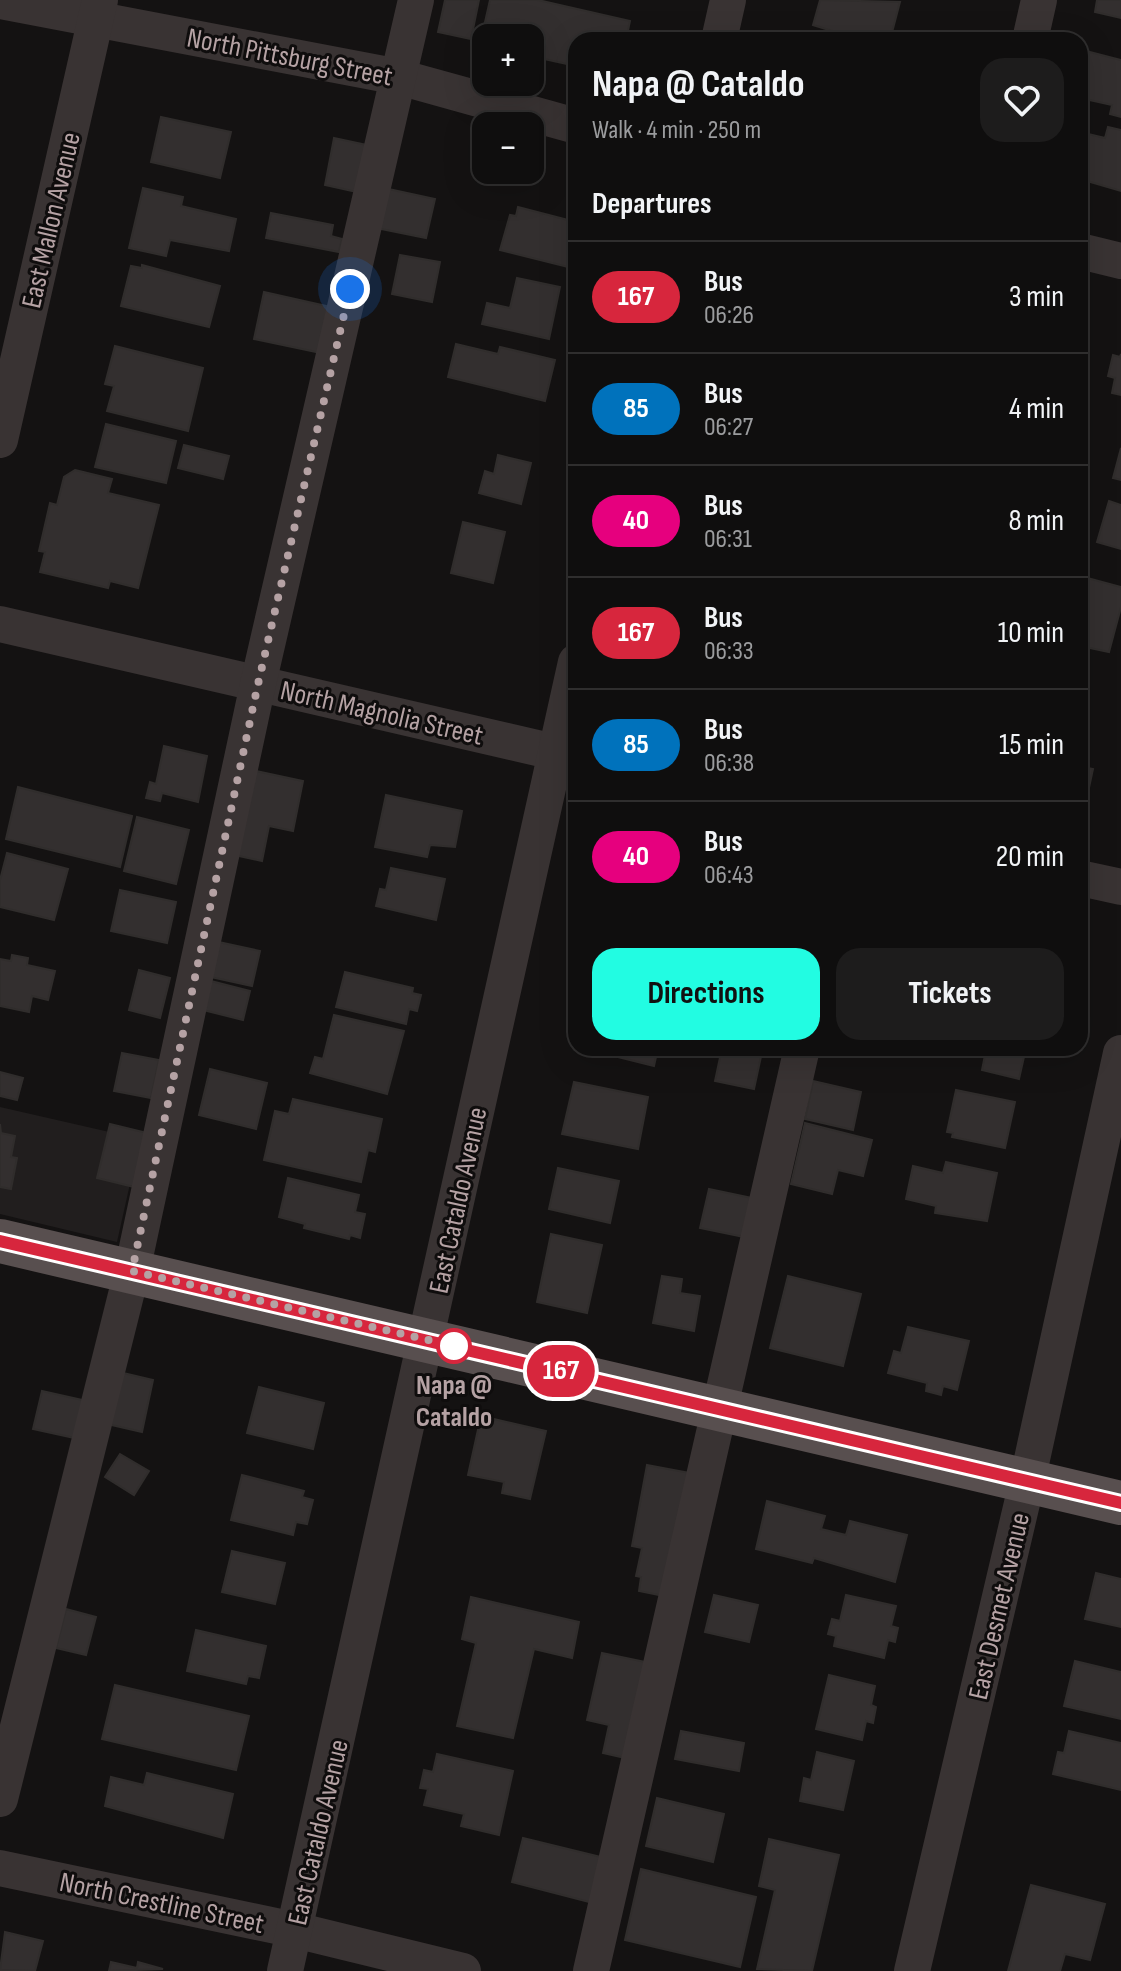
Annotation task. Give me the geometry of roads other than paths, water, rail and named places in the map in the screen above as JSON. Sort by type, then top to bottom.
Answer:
[{"type":"main road","points":[[0,1241],[1121,1503]]},
{"type":"street","points":[[0,1799],[132,1271],[258,684],[416,0]]},
{"type":"street","points":[[721,32],[728,0]]},
{"type":"street","points":[[1032,32],[1039,0]]},
{"type":"street","name":"North Pittsburg Street","points":[[0,1],[98,9],[399,77],[568,124]]},
{"type":"street","name":"East Mallon Avenue","points":[[0,440],[98,9]]},
{"type":"street","points":[[1088,253],[1121,261]]},
{"type":"street","name":"North Magnolia Street","points":[[0,624],[566,754]]},
{"type":"street","name":"East Cataldo Avenue","points":[[285,1971],[427,1340],[566,754]]},
{"type":"street","points":[[1088,880],[1121,887]]},
{"type":"street","name":"East Desmet Avenue","points":[[912,1971],[1027,1482],[1121,1053]]},
{"type":"street","points":[[591,1971],[800,1056]]},
{"type":"street","name":"North Crestline Street","points":[[0,1868],[295,1930],[463,1971]]},
{"type":"place","name":"Napa @ Cataldo","points":[[454,1346]]}]
